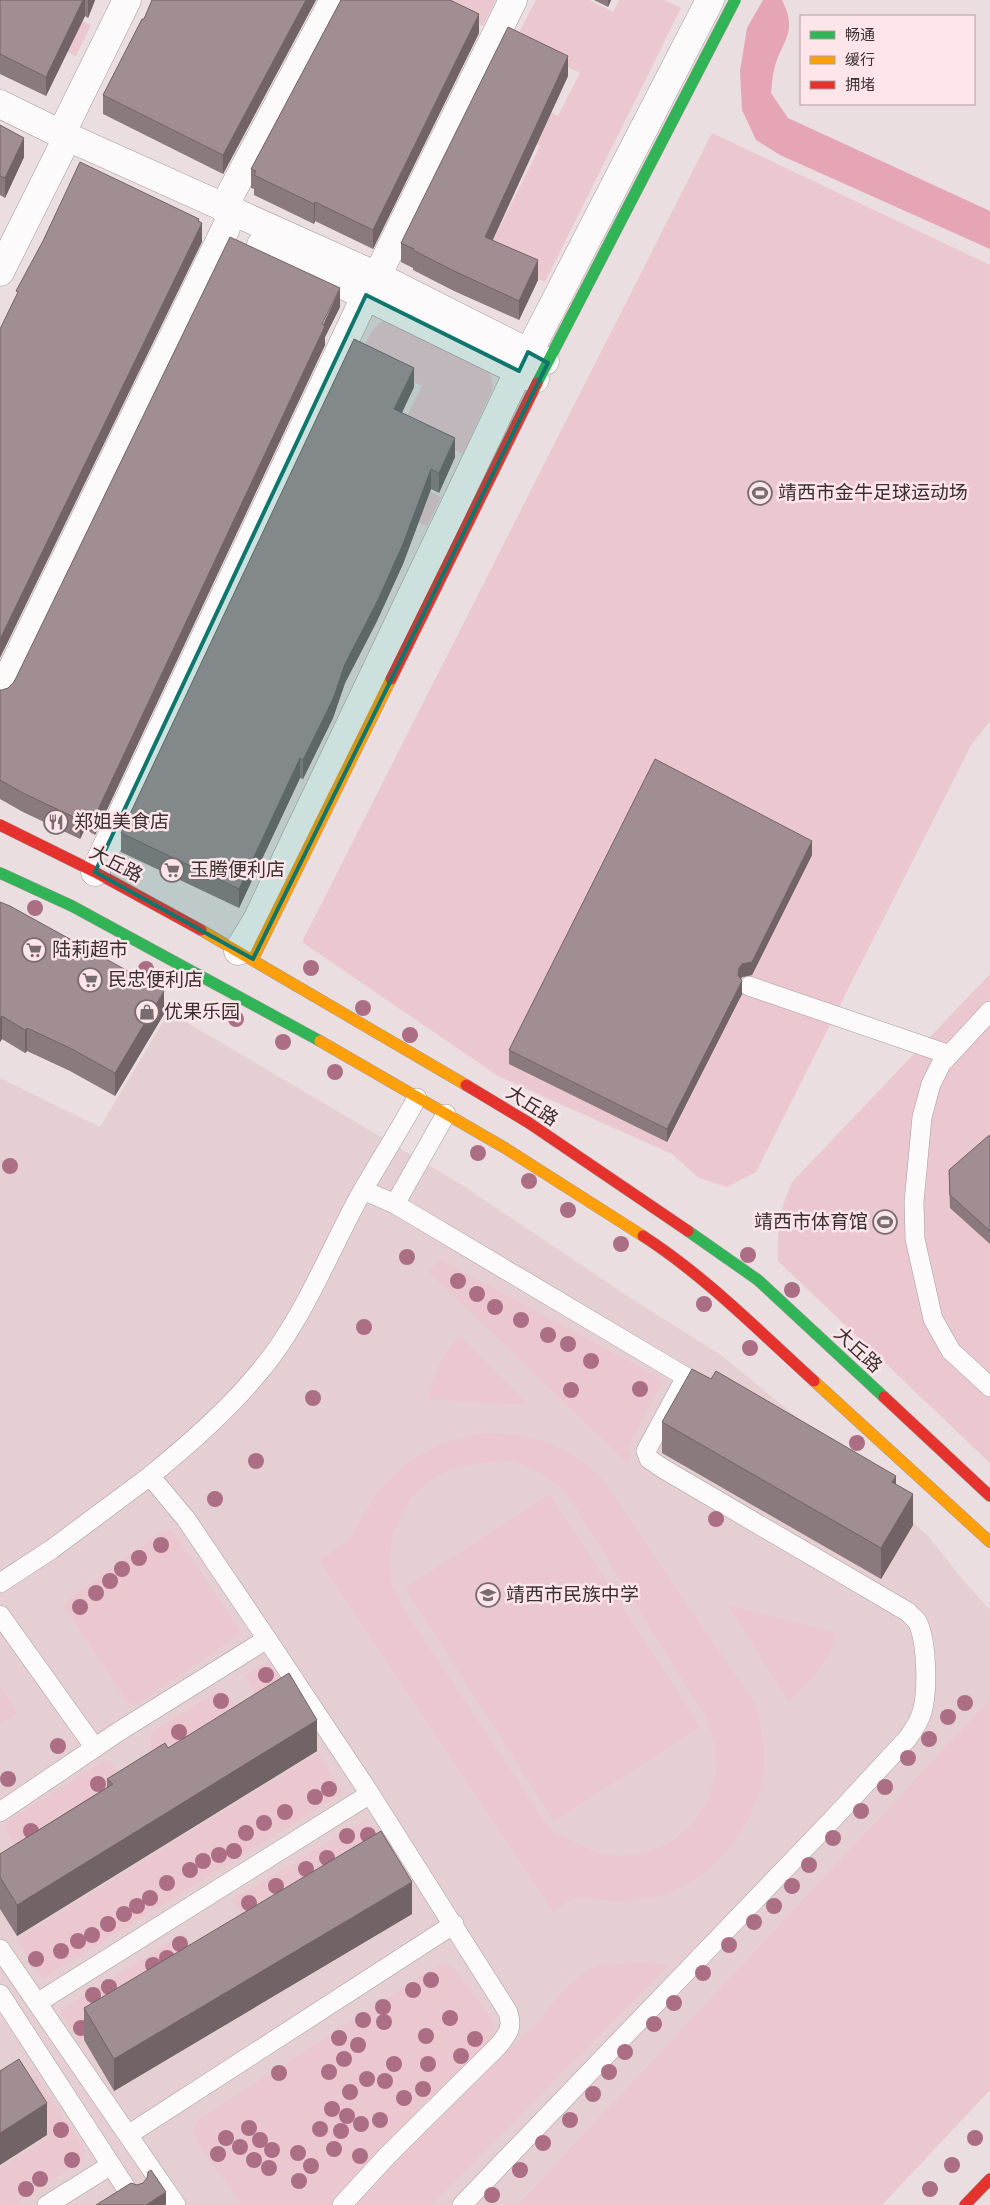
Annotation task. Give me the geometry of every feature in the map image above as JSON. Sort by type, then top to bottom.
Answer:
[{"type":"main road","points":[[533,367],[735,0]]},
{"type":"main road","name":"大丘路","points":[[0,825],[95,872],[246,955],[529,1123],[758,1280],[990,1496]]},
{"type":"main road","points":[[0,873],[72,906],[225,991],[266,1010],[505,1148],[661,1248],[731,1305],[990,1542]]},
{"type":"main road","points":[[965,2205],[990,2179]]},
{"type":"street","points":[[0,272],[127,0]]},
{"type":"street","points":[[0,694],[225,218],[334,0]]},
{"type":"street","points":[[95,872],[372,286],[513,0]]},
{"type":"street","points":[[246,955],[257,920],[533,367],[710,0]]},
{"type":"street","points":[[0,104],[61,142]]},
{"type":"street","points":[[0,121],[61,142],[372,286],[533,367]]},
{"type":"lane","points":[[749,986],[950,1055]]},
{"type":"lane","points":[[990,1011],[941,1064],[931,1084],[922,1117],[914,1202],[915,1239],[933,1319],[951,1350],[990,1387]]},
{"type":"lane","points":[[0,1583],[52,1549],[173,1458],[224,1411],[256,1376],[286,1336],[333,1251],[363,1190],[417,1098]]},
{"type":"lane","points":[[395,1204],[446,1114]]},
{"type":"lane","points":[[363,1190],[395,1204],[686,1376],[646,1451],[649,1459],[908,1612],[917,1621],[922,1635],[924,1651],[922,1712],[916,1728],[907,1739],[830,1822],[462,2205]]},
{"type":"lane","points":[[150,1476],[186,1519],[370,1794],[454,1924],[508,2012],[511,2022],[509,2033],[388,2155],[342,2205]]},
{"type":"lane","points":[[0,1615],[95,1748]]},
{"type":"lane","points":[[0,1812],[95,1748],[267,1639]]},
{"type":"lane","points":[[37,2003],[370,1794]]},
{"type":"lane","points":[[128,2135],[454,1924]]},
{"type":"lane","points":[[0,1949],[176,2205]]},
{"type":"lane","points":[[0,1994],[7,2021],[111,2165],[137,2205]]},
{"type":"lane","points":[[48,2205],[111,2165]]},
{"type":"highlighted area","points":[[366,295],[519,371],[528,352],[548,363],[253,959],[95,872]]},
{"type":"shaded area","points":[[431,0],[496,0],[483,26]]},
{"type":"shaded area","points":[[536,0],[589,0],[613,12],[619,0],[664,0],[681,8],[545,282],[487,253],[540,146],[476,114],[494,83],[558,116],[580,73],[515,40]]},
{"type":"shaded area","points":[[763,0],[782,0],[789,21],[787,36],[774,70],[771,93],[788,118],[990,211],[990,249],[780,155],[756,140],[742,110],[740,71],[747,28]]},
{"type":"shaded area","points":[[40,1],[91,25],[76,56],[25,32]]},
{"type":"shaded area","name":"靖西市金牛足球运动场","points":[[712,133],[990,265],[990,721],[971,745],[756,1172],[727,1187],[699,1178],[672,1154],[498,1076],[302,942]]},
{"type":"shaded area","points":[[386,320],[488,372],[492,379],[493,388],[463,454],[402,426],[422,386],[360,356],[373,330]]},
{"type":"shaded area","points":[[387,471],[441,497],[427,526],[373,501]]},
{"type":"shaded area","name":"靖西市体育馆","points":[[990,974],[990,1463],[778,1261],[778,1250],[782,1212],[792,1182]]},
{"type":"shaded area","name":"靖西市民族中学","points":[[169,1012],[459,1183],[629,1297],[721,1355],[827,1442],[928,1536],[990,1610],[990,1699],[517,2205],[0,2205],[0,1078],[100,1127]]},
{"type":"shaded area","points":[[439,1259],[660,1378],[662,1383],[660,1388],[627,1448],[631,1456],[627,1463],[429,1272]]},
{"type":"shaded area","points":[[460,1336],[528,1405],[429,1399],[430,1390],[439,1365],[448,1350]]},
{"type":"shaded area","points":[[482,1433],[532,1438],[546,1442],[571,1455],[600,1476],[755,1704],[762,1736],[764,1768],[760,1789],[753,1809],[744,1828],[717,1862],[682,1887],[662,1895],[619,1902],[577,1897],[553,1912],[319,1561],[348,1541],[377,1493],[406,1464],[442,1443]],"holes":[[[504,1460],[539,1472],[568,1495],[706,1718],[715,1745],[716,1773],[708,1800],[693,1824],[671,1842],[648,1852],[622,1856],[597,1853],[551,1831],[400,1604],[393,1588],[389,1562],[391,1546],[394,1530],[409,1501],[420,1489],[448,1471],[468,1465]]]},
{"type":"shaded area","points":[[550,1494],[700,1727],[554,1821],[405,1588]]},
{"type":"shaded area","points":[[171,1529],[238,1628],[239,1633],[235,1638],[137,1704],[127,1702],[64,1607],[73,1596],[164,1530]]},
{"type":"shaded area","points":[[728,1605],[836,1633],[828,1654],[818,1671],[788,1701]]},
{"type":"shaded area","points":[[269,1663],[293,1698],[268,1713],[244,1676],[263,1664]]},
{"type":"shaded area","points":[[0,1686],[18,1713],[0,1725]]},
{"type":"shaded area","points":[[223,1688],[249,1726],[169,1775],[152,1748],[151,1736],[154,1731]]},
{"type":"shaded area","points":[[990,1699],[990,2090],[882,2205],[517,2205]]},
{"type":"shaded area","points":[[318,1753],[343,1793],[42,1979],[17,1939]]},
{"type":"shaded area","points":[[102,1762],[112,1764],[131,1792],[27,1863],[5,1828],[6,1822]]},
{"type":"shaded area","points":[[367,1819],[388,1854],[250,1927],[232,1900]]},
{"type":"shaded area","points":[[183,1934],[197,1956],[179,1979],[78,2040],[59,2011]]},
{"type":"shaded area","points":[[637,1963],[670,1964],[431,2205],[357,2205],[415,2141],[542,2018],[552,2003],[575,1980],[598,1966]]},
{"type":"shaded area","points":[[444,1964],[454,1968],[491,2018],[495,2030],[490,2041],[419,2109],[329,2205],[242,2205],[197,2142],[194,2128],[200,2119],[435,1967]]},
{"type":"shaded area","points":[[37,2077],[85,2150],[85,2156],[82,2161],[13,2205],[0,2205],[0,2168],[50,2136],[21,2088]]},
{"type":"building","points":[[0,0],[83,0],[46,77],[0,54]]},
{"type":"building","points":[[152,0],[306,0],[223,155],[103,95],[142,19],[144,19]]},
{"type":"building","points":[[341,0],[450,0],[479,14],[373,230],[254,175],[256,171],[251,169]]},
{"type":"building","points":[[508,27],[568,56],[485,237],[538,260],[519,301],[454,271],[401,243]]},
{"type":"building","points":[[0,125],[24,138],[5,178],[0,176]]},
{"type":"building","points":[[80,162],[199,219],[198,221],[202,223],[0,639],[0,329],[18,292],[16,291],[43,241]]},
{"type":"building","points":[[230,237],[340,288],[322,324],[325,326],[95,816],[85,810],[80,820],[0,780],[0,690],[8,688],[14,682]]},
{"type":"building","points":[[354,339],[414,368],[394,409],[455,438],[439,473],[431,469],[403,544],[377,602],[345,664],[333,699],[303,760],[300,758],[239,889],[121,833]]},
{"type":"building","points":[[655,759],[812,841],[752,962],[742,964],[739,968],[738,975],[742,981],[667,1129],[509,1050]]},
{"type":"building","points":[[0,902],[164,991],[115,1073],[70,1048],[27,1028],[25,1030],[2,1016],[0,1019]]},
{"type":"building","points":[[990,1135],[990,1231],[950,1195],[949,1170]]},
{"type":"building","points":[[692,1369],[711,1379],[716,1371],[896,1476],[892,1482],[913,1494],[881,1548],[662,1422]]},
{"type":"building","points":[[289,1673],[317,1720],[17,1905],[0,1877],[0,1854],[113,1784],[107,1779],[165,1743],[168,1748]]},
{"type":"building","points":[[381,1831],[412,1882],[114,2059],[84,2008]]},
{"type":"building","points":[[19,2059],[47,2103],[0,2133],[0,2071]]},
{"type":"building","points":[[151,2170],[166,2192],[146,2205],[96,2205],[131,2183],[137,2185],[143,2183],[147,2178],[148,2172]]},
{"type":"traffic: fast","points":[[537,383],[735,0]]},
{"type":"traffic: fast","points":[[0,873],[72,906],[320,1041]]},
{"type":"traffic: fast","points":[[688,1231],[758,1280],[884,1397]]},
{"type":"traffic: slow","points":[[253,959],[391,679]]},
{"type":"traffic: slow","points":[[201,930],[466,1085]]},
{"type":"traffic: slow","points":[[320,1041],[505,1148],[643,1236]]},
{"type":"traffic: slow","points":[[814,1381],[990,1542]]},
{"type":"traffic: jam","points":[[391,679],[537,383]]},
{"type":"traffic: jam","points":[[0,825],[95,872],[201,930]]},
{"type":"traffic: jam","points":[[466,1085],[529,1123],[688,1231]]},
{"type":"traffic: jam","points":[[643,1236],[710,1286],[814,1381]]},
{"type":"traffic: jam","points":[[884,1397],[990,1496]]},
{"type":"traffic: jam","points":[[965,2205],[990,2179]]},
{"type":"place","name":"靖西市金牛足球运动场","points":[[760,493]]},
{"type":"place","name":"郑姐美食店","points":[[56,822]]},
{"type":"place","name":"玉腾便利店","points":[[172,870]]},
{"type":"place","name":"陆莉超市","points":[[34,950]]},
{"type":"place","name":"民忠便利店","points":[[90,980]]},
{"type":"place","name":"优果乐园","points":[[147,1012]]},
{"type":"place","name":"靖西市体育馆","points":[[885,1222]]},
{"type":"place","name":"靖西市民族中学","points":[[488,1595]]}]
